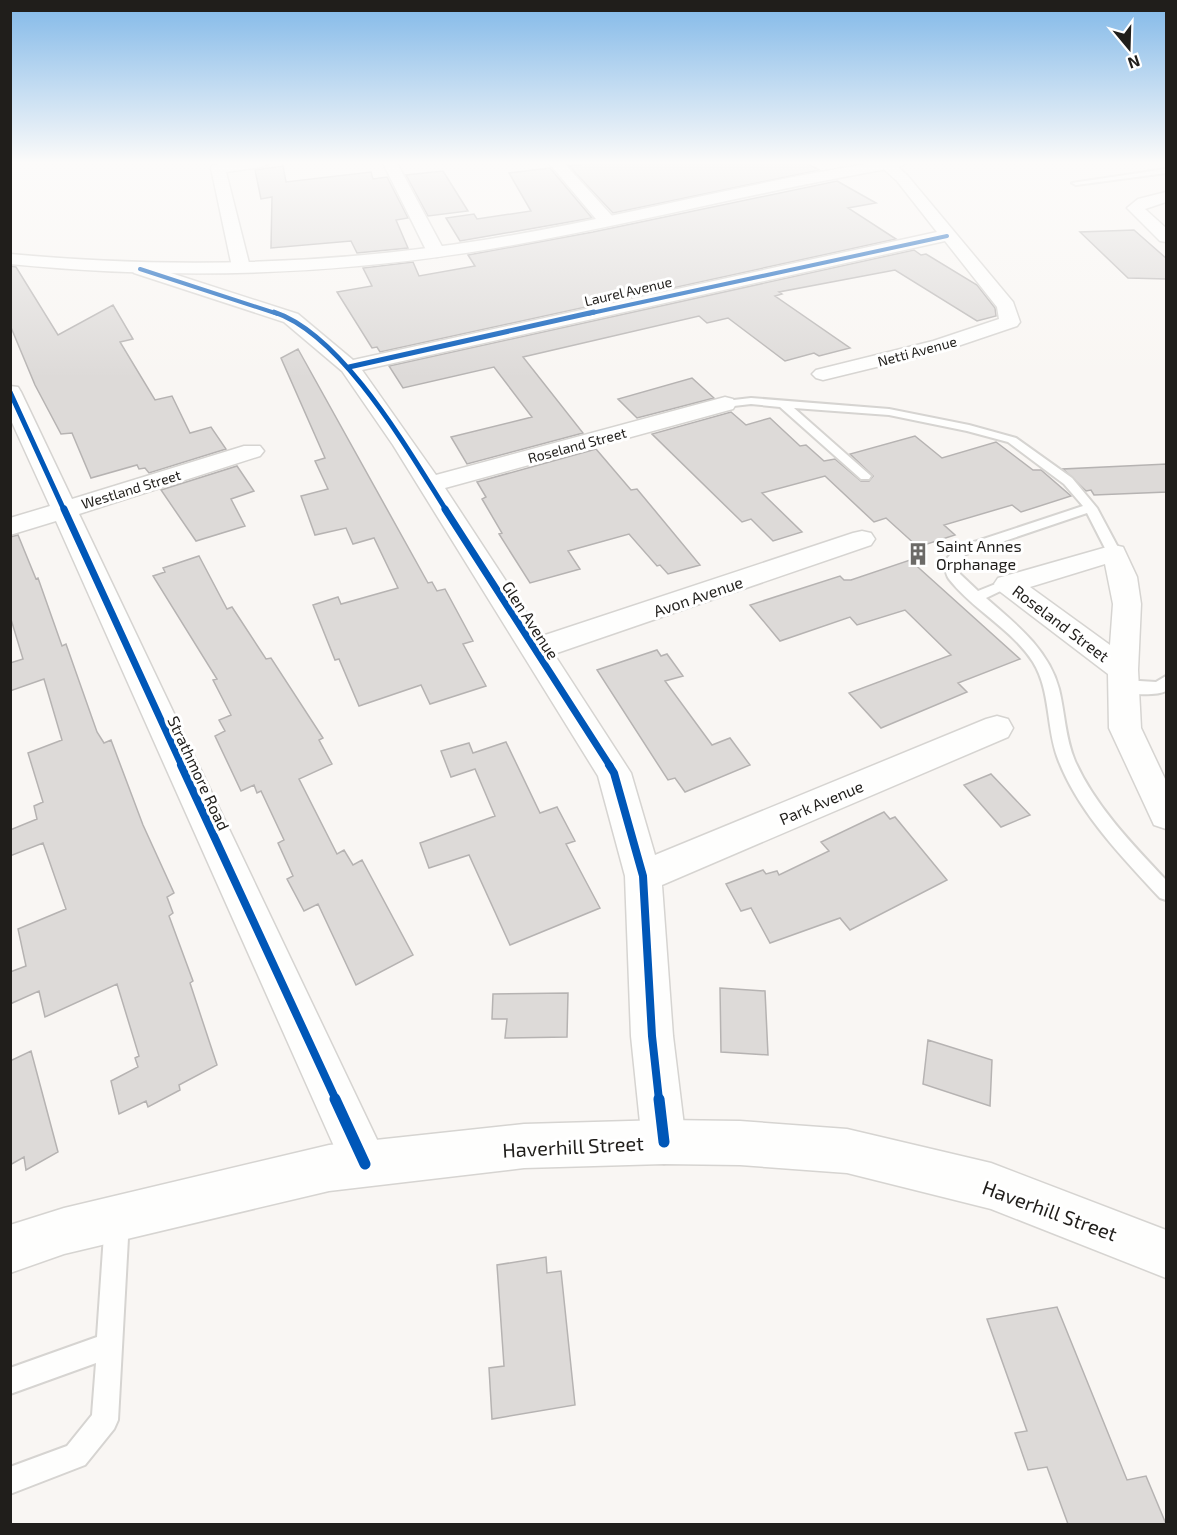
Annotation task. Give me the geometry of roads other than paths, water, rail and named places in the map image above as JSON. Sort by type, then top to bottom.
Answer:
[{"type":"street","points":[[233,235],[241,267]]},
{"type":"street","points":[[427,235],[436,252]]},
{"type":"street","points":[[10,259],[140,269],[336,264],[436,252],[532,235]]},
{"type":"street","name":"Netti Avenue","points":[[823,374],[939,346],[1010,322],[1006,306],[947,236]]},
{"type":"street","name":"Laurel Avenue","points":[[350,368],[915,240],[947,236]]},
{"type":"street","name":"Glen Avenue","points":[[140,269],[291,318],[350,368],[429,485],[614,773],[644,876],[652,1036],[664,1142]]},
{"type":"street","name":"Strathmore Road","points":[[10,392],[365,1164]]},
{"type":"street","name":"Roseland Street","points":[[429,485],[725,404]]},
{"type":"street","name":"Westland Street","points":[[10,527],[252,451]]},
{"type":"street","name":"Avon Avenue","points":[[534,650],[862,539]]},
{"type":"street","name":"Roseland Street","points":[[1008,584],[1114,553],[1123,577],[1127,604],[1123,678],[1125,728],[1167,815]]},
{"type":"street","name":"Roseland Street","points":[[1008,584],[1123,678]]},
{"type":"street","name":"Park Avenue","points":[[644,876],[997,728]]},
{"type":"street","name":"Haverhill Street","points":[[10,1249],[64,1231],[329,1168],[524,1146],[664,1142],[740,1143],[847,1151],[991,1186],[1167,1254]]},
{"type":"lane","points":[[725,404],[751,401],[889,412],[969,428],[1012,440],[1068,480],[1091,508],[1114,553]]},
{"type":"lane","points":[[782,403],[865,476]]},
{"type":"lane","points":[[1091,508],[961,551],[951,562],[954,576],[1037,658],[1050,687],[1066,759],[1087,794],[1127,851],[1167,892]]},
{"type":"lane","points":[[975,597],[1008,584]]},
{"type":"lane","points":[[1123,678],[1160,688],[1167,682]]},
{"type":"lane","points":[[10,1481],[76,1456],[105,1420],[117,1218]]},
{"type":"lane","points":[[10,1381],[109,1346]]},
{"type":"place","name":"Saint Annes Orphanage","points":[[918,554]]}]
